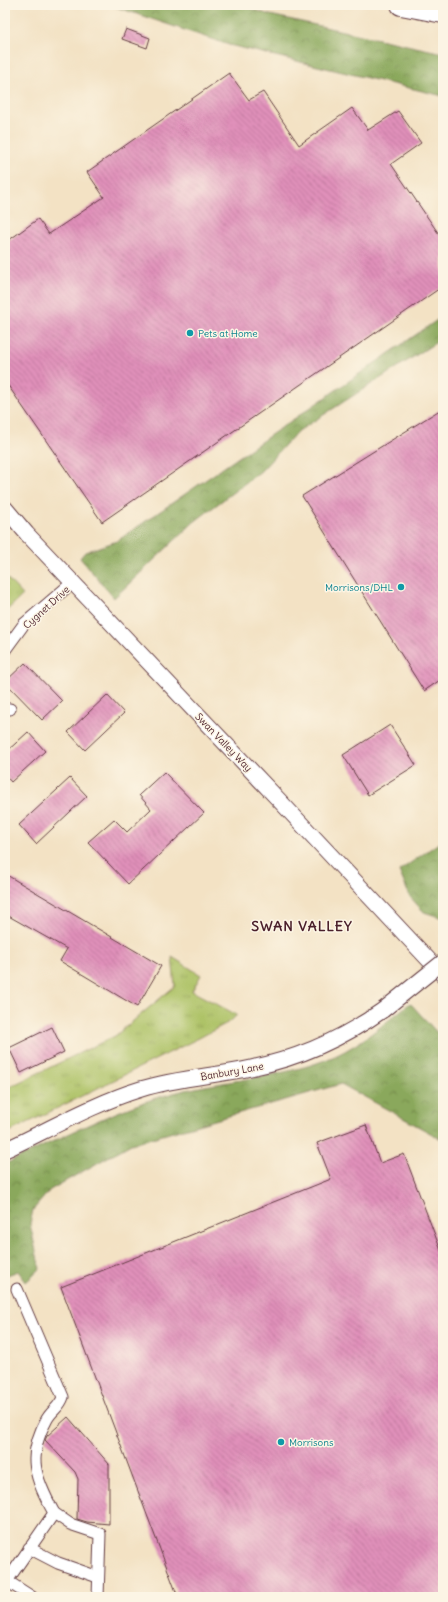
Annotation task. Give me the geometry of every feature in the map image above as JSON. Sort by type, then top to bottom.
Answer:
[{"type":"highway","points":[[401,5],[443,13]]},
{"type":"street","name":"Swan Valley Way","points":[[5,508],[72,582],[278,798],[443,975]]},
{"type":"street","name":"Cygnet Drive","points":[[5,650],[24,624],[72,582]]},
{"type":"street","name":"Banbury Lane","points":[[5,1150],[116,1098],[140,1089],[166,1082],[251,1068],[294,1057],[328,1044],[356,1029],[383,1010],[443,962]]},
{"type":"street","points":[[17,1289],[63,1397],[61,1405],[48,1417],[37,1439],[35,1464],[40,1486],[54,1513],[70,1524],[100,1534],[98,1597]]},
{"type":"street","points":[[32,1597],[6,1582],[54,1513]]},
{"type":"street","points":[[30,1548],[58,1563],[98,1577]]},
{"type":"green space","points":[[110,5],[240,5],[270,15],[443,53],[443,96],[229,45]]},
{"type":"green space","points":[[443,316],[443,338],[297,432],[261,471],[194,522],[114,598],[80,558],[85,552],[117,541]]},
{"type":"green space","points":[[5,576],[23,595],[5,612]]},
{"type":"green space","points":[[443,840],[443,918],[424,912],[410,897],[399,871]]},
{"type":"green space","points":[[172,957],[201,975],[192,991],[237,1015],[231,1021],[199,1038],[5,1134],[5,1089],[115,1036],[175,986]]},
{"type":"green space","points":[[410,1003],[443,1039],[443,1140],[341,1084],[131,1144],[50,1190],[33,1210],[30,1224],[40,1269],[26,1282],[18,1271],[5,1276],[5,1164],[127,1108],[170,1094],[295,1070],[315,1064],[345,1051],[365,1039]]},
{"type":"building","points":[[126,29],[150,38],[147,48],[122,39]]},
{"type":"building","name":"Pets at Home","points":[[229,73],[249,100],[263,92],[299,145],[352,108],[368,130],[398,111],[421,143],[391,164],[443,240],[443,286],[102,522],[5,381],[5,243],[38,219],[49,234],[104,197],[87,172]]},
{"type":"building","name":"Morrisons/DHL","points":[[443,408],[443,678],[424,691],[302,496]]},
{"type":"building","points":[[25,663],[62,701],[42,720],[5,682]]},
{"type":"building","points":[[107,695],[124,713],[85,750],[68,732]]},
{"type":"building","points":[[390,725],[416,765],[368,795],[343,755]]},
{"type":"building","points":[[28,732],[45,751],[11,782],[5,775],[5,753]]},
{"type":"building","points":[[164,772],[204,813],[128,884],[88,842],[114,819],[127,832],[151,809],[139,795]]},
{"type":"building","points":[[70,778],[87,796],[36,844],[19,825]]},
{"type":"building","points":[[5,874],[161,966],[137,1007],[60,961],[67,949],[5,914]]},
{"type":"building","points":[[52,1027],[64,1052],[21,1073],[9,1048]]},
{"type":"building","name":"Morrisons","points":[[366,1125],[380,1163],[404,1154],[443,1256],[443,1597],[178,1597],[61,1287],[331,1179],[317,1143]]},
{"type":"building","points":[[68,1417],[109,1464],[109,1524],[87,1522],[77,1519],[78,1479],[75,1472],[45,1440],[47,1436]]},
{"type":"place","name":"Pets at Home","points":[[190,333]]},
{"type":"place","name":"Morrisons/DHL","points":[[401,587]]},
{"type":"place","name":"Morrisons","points":[[281,1442]]},
{"type":"district","name":"SWAN VALLEY","points":[[302,926]]}]
